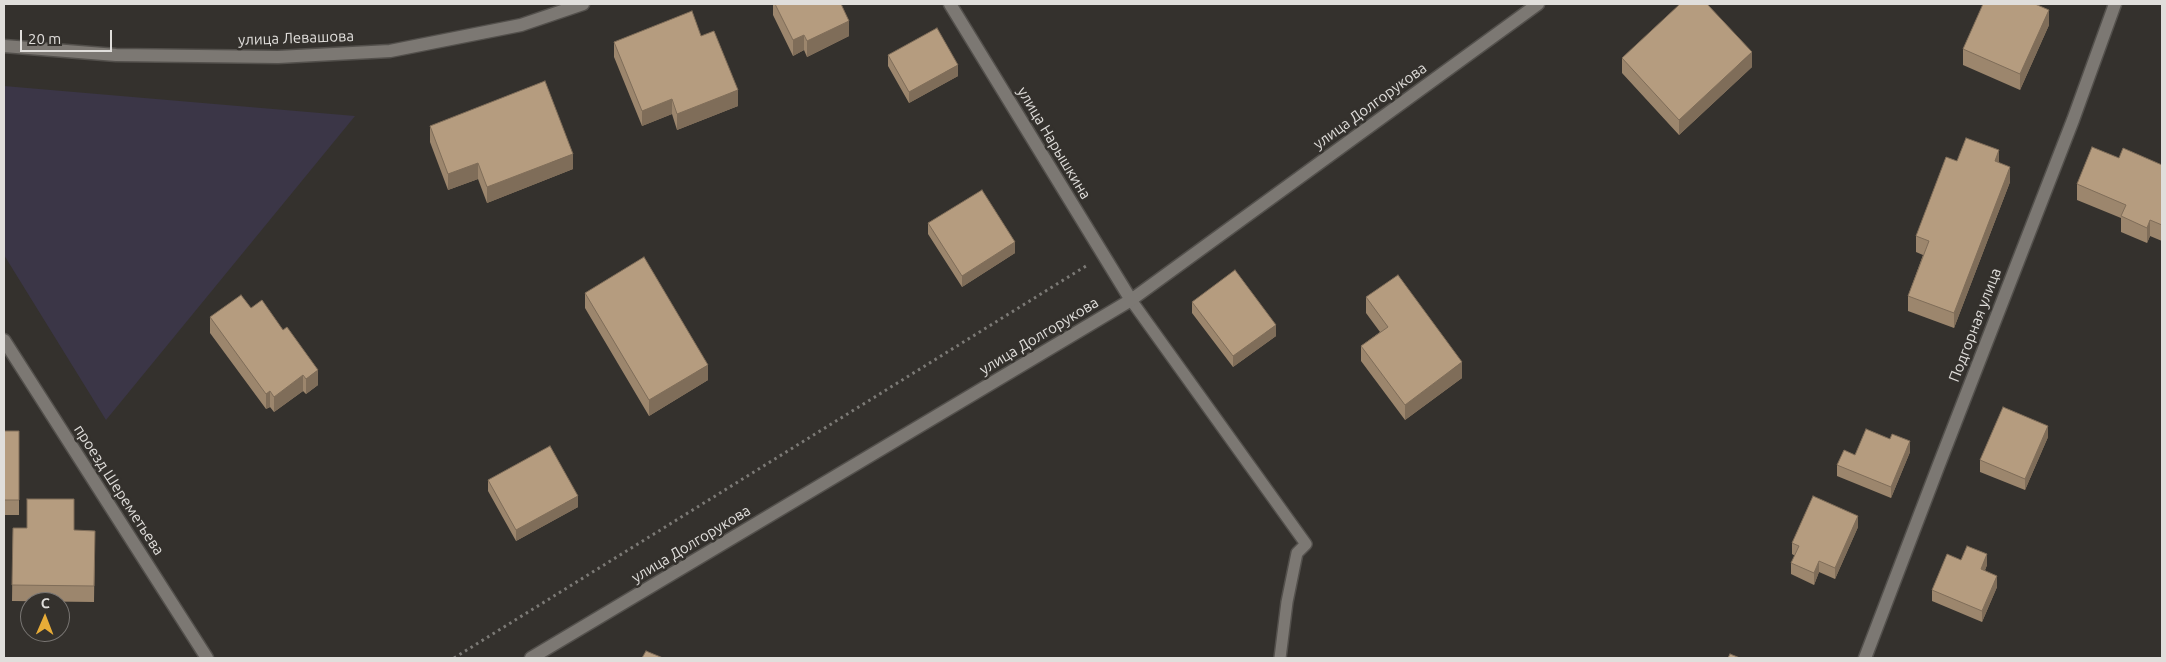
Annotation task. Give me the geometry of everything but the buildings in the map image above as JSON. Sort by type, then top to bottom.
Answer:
[{"type":"street","name":"улица Левашова","points":[[4,46],[116,55],[278,57],[390,51],[521,25],[583,4]]},
{"type":"street","name":"улица Нарышкина","points":[[950,4],[1131,300]]},
{"type":"street","name":"улица Долгорукова","points":[[530,658],[1131,300],[1538,4]]},
{"type":"street","name":"Подгорная улица","points":[[1865,658],[2073,120],[2115,4]]},
{"type":"street","name":"проезд Шереметьева","points":[[4,340],[207,658]]},
{"type":"lane","points":[[1131,300],[1306,544],[1297,553],[1287,602],[1280,658]]},
{"type":"path","points":[[454,658],[1103,255]]},
{"type":"shaded area","points":[[4,86],[355,116],[106,420],[4,255]]}]
